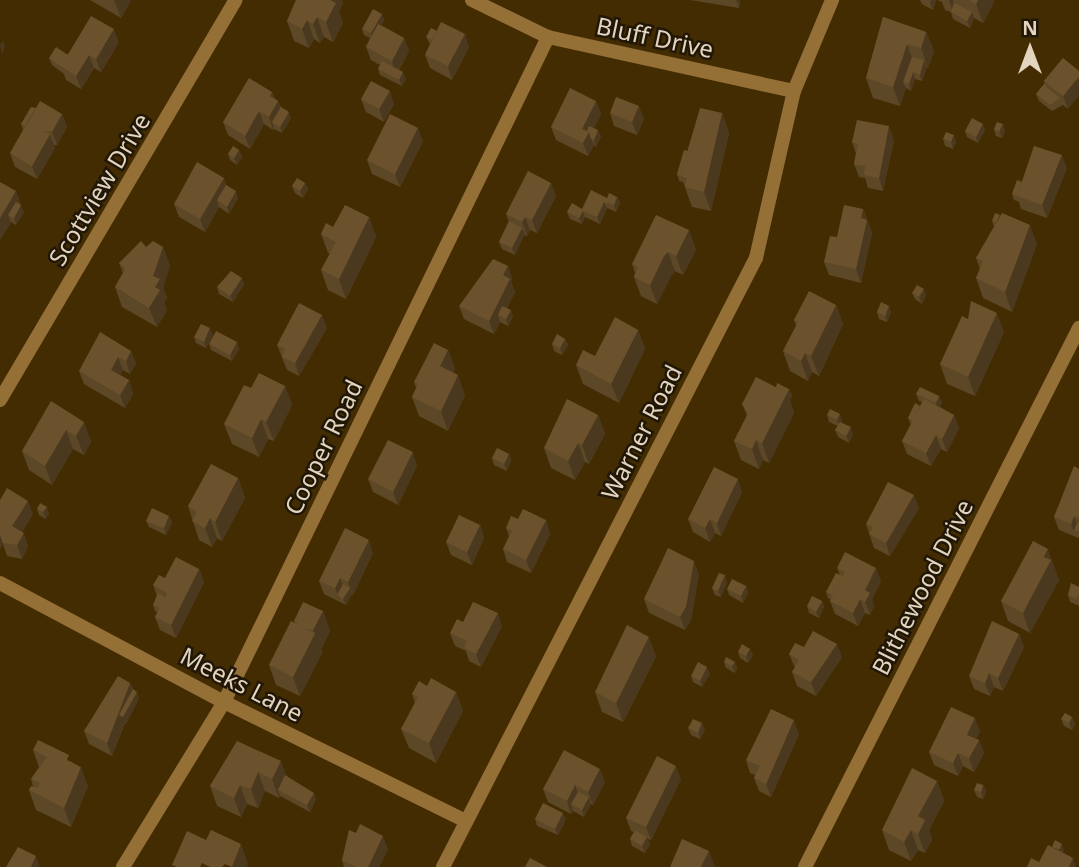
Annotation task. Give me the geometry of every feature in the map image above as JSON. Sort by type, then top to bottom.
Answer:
[{"type":"street","name":"Scottview Drive","points":[[0,400],[236,0]]},
{"type":"street","name":"Bluff Drive","points":[[472,0],[548,37],[794,91]]},
{"type":"street","name":"Warner Road","points":[[443,867],[756,258],[794,91],[832,0]]},
{"type":"street","name":"Cooper Road","points":[[123,867],[224,702],[548,37]]},
{"type":"street","name":"Blithewood Drive","points":[[805,867],[1079,328]]},
{"type":"street","name":"Meeks Lane","points":[[0,583],[224,702],[466,821]]},
{"type":"building","points":[[296,0],[330,0],[336,3],[326,22],[317,17],[313,24],[307,20],[302,29],[287,21]]},
{"type":"building","points":[[954,3],[972,12],[967,21],[951,12]]},
{"type":"building","points":[[373,9],[382,14],[371,33],[362,29]]},
{"type":"building","points":[[91,16],[114,29],[96,59],[89,55],[76,76],[61,66]]},
{"type":"building","points":[[883,17],[926,32],[921,48],[907,44],[893,87],[866,78]]},
{"type":"building","points":[[441,22],[465,34],[448,66],[425,55]]},
{"type":"building","points":[[378,24],[404,38],[392,61],[366,47]]},
{"type":"building","points":[[431,28],[437,31],[432,40],[426,37]]},
{"type":"building","points":[[56,47],[68,55],[62,67],[49,58]]},
{"type":"building","points":[[912,57],[924,60],[920,75],[913,72],[909,84],[903,82]]},
{"type":"building","points":[[1063,58],[1079,71],[1079,77],[1063,96],[1044,81]]},
{"type":"building","points":[[382,61],[403,72],[399,80],[378,69]]},
{"type":"building","points":[[249,78],[272,92],[270,96],[278,101],[269,117],[259,111],[245,136],[223,122]]},
{"type":"building","points":[[371,81],[390,91],[379,109],[361,99]]},
{"type":"building","points":[[1045,83],[1046,87],[1060,98],[1050,105],[1036,94]]},
{"type":"building","points":[[570,88],[596,101],[582,129],[589,132],[583,143],[551,127]]},
{"type":"building","points":[[616,97],[639,106],[632,122],[610,113]]},
{"type":"building","points":[[40,101],[62,114],[52,132],[44,131],[50,134],[32,166],[10,153]]},
{"type":"building","points":[[31,107],[36,108],[25,126],[21,124]]},
{"type":"building","points":[[281,107],[289,112],[280,127],[272,122]]},
{"type":"building","points":[[700,108],[722,113],[704,192],[685,187],[687,178],[680,176]]},
{"type":"building","points":[[390,114],[418,128],[395,174],[367,160]]},
{"type":"building","points":[[972,118],[983,124],[976,137],[965,131]]},
{"type":"building","points":[[857,120],[889,126],[879,178],[864,175],[865,166],[854,164],[858,144],[852,142]]},
{"type":"building","points":[[997,122],[1003,124],[999,132],[994,129]]},
{"type":"building","points":[[589,126],[598,130],[594,140],[587,131]]},
{"type":"building","points":[[946,132],[954,135],[951,142],[943,139]]},
{"type":"building","points":[[233,146],[239,150],[234,158],[228,154]]},
{"type":"building","points":[[1034,146],[1062,155],[1042,205],[1017,196]]},
{"type":"building","points":[[684,150],[688,151],[680,176],[677,174]]},
{"type":"building","points":[[197,162],[224,178],[200,219],[174,204]]},
{"type":"building","points":[[528,171],[551,183],[532,220],[525,217],[522,222],[506,214]]},
{"type":"building","points":[[297,178],[305,183],[300,191],[292,186]]},
{"type":"building","points":[[1017,180],[1022,182],[1017,196],[1012,194]]},
{"type":"building","points":[[0,182],[16,191],[0,218]]},
{"type":"building","points":[[226,185],[236,191],[227,207],[217,200]]},
{"type":"building","points":[[591,190],[607,198],[609,193],[617,197],[614,205],[604,202],[597,217],[583,211],[579,218],[567,212],[572,203],[582,209]]},
{"type":"building","points":[[16,202],[21,205],[14,218],[8,215]]},
{"type":"building","points":[[345,205],[369,217],[339,279],[321,270],[336,242],[321,234],[326,223],[333,227]]},
{"type":"building","points":[[844,205],[863,209],[861,218],[867,220],[856,269],[824,262],[830,236],[837,237]]},
{"type":"building","points":[[995,213],[1000,215],[996,223],[992,221]]},
{"type":"building","points":[[1002,213],[1030,225],[1005,292],[976,278],[983,261],[976,258]]},
{"type":"building","points":[[656,215],[689,230],[676,256],[668,252],[664,256],[650,285],[634,277],[638,267],[632,264]]},
{"type":"building","points":[[509,221],[522,228],[512,248],[499,242]]},
{"type":"building","points":[[141,241],[146,247],[153,241],[163,247],[153,276],[160,279],[155,287],[160,290],[149,308],[115,287],[125,269],[119,263]]},
{"type":"building","points":[[493,259],[508,266],[503,275],[510,279],[489,321],[459,306]]},
{"type":"building","points":[[231,271],[242,278],[230,296],[217,287]]},
{"type":"building","points":[[917,285],[924,289],[919,297],[912,293]]},
{"type":"building","points":[[809,291],[836,305],[811,356],[805,353],[801,361],[783,351],[798,322],[794,320]]},
{"type":"building","points":[[971,301],[997,313],[968,377],[940,364],[962,316],[968,319]]},
{"type":"building","points":[[881,302],[889,306],[885,316],[877,312]]},
{"type":"building","points":[[299,303],[322,315],[295,363],[282,357],[285,349],[277,345]]},
{"type":"building","points":[[502,306],[511,310],[506,319],[498,315]]},
{"type":"building","points":[[615,317],[638,330],[611,384],[576,365],[583,350],[595,356]]},
{"type":"building","points":[[201,324],[210,328],[204,342],[194,337]]},
{"type":"building","points":[[216,331],[237,342],[230,355],[209,344]]},
{"type":"building","points":[[100,332],[131,351],[126,361],[118,357],[111,370],[129,380],[120,395],[79,371]]},
{"type":"building","points":[[557,334],[565,339],[560,348],[552,344]]},
{"type":"building","points":[[434,343],[448,350],[440,366],[458,375],[441,411],[412,397],[418,384],[414,382]]},
{"type":"building","points":[[259,373],[285,386],[266,422],[261,419],[252,438],[224,424],[244,385],[251,388]]},
{"type":"building","points":[[756,377],[787,393],[762,443],[756,440],[752,449],[734,441],[748,413],[742,404]]},
{"type":"building","points":[[777,383],[789,389],[787,394],[776,387]]},
{"type":"building","points":[[920,387],[939,396],[936,403],[916,394]]},
{"type":"building","points":[[567,399],[598,415],[582,445],[578,443],[568,461],[544,448]]},
{"type":"building","points":[[924,399],[954,415],[942,439],[936,435],[926,453],[902,441]]},
{"type":"building","points":[[51,401],[84,422],[76,436],[66,430],[45,466],[22,451]]},
{"type":"building","points":[[915,403],[920,406],[913,421],[908,418]]},
{"type":"building","points":[[830,409],[840,414],[837,420],[827,415]]},
{"type":"building","points":[[840,422],[851,427],[846,436],[835,430]]},
{"type":"building","points":[[388,440],[413,452],[393,492],[368,479]]},
{"type":"building","points":[[497,448],[509,454],[504,464],[492,458]]},
{"type":"building","points":[[211,464],[238,478],[215,522],[210,518],[205,528],[192,521],[197,512],[188,506]]},
{"type":"building","points":[[1074,466],[1079,469],[1079,518],[1074,516],[1071,524],[1054,517]]},
{"type":"building","points":[[714,467],[738,479],[717,523],[710,519],[705,528],[688,519]]},
{"type":"building","points":[[888,482],[914,495],[886,543],[869,534],[873,527],[866,524]]},
{"type":"building","points":[[7,488],[28,501],[12,526],[24,533],[17,545],[3,543],[0,535],[0,500]]},
{"type":"building","points":[[40,503],[47,507],[43,512],[37,509]]},
{"type":"building","points":[[152,508],[169,516],[164,528],[146,521]]},
{"type":"building","points":[[523,509],[546,520],[526,560],[503,549],[512,531],[506,528],[511,516],[518,519]]},
{"type":"building","points":[[459,515],[480,525],[467,552],[446,542]]},
{"type":"building","points":[[345,528],[369,540],[348,582],[340,578],[335,588],[319,581]]},
{"type":"building","points":[[1033,541],[1048,549],[1044,557],[1051,560],[1023,613],[1001,601]]},
{"type":"building","points":[[668,548],[694,561],[686,607],[680,617],[644,599]]},
{"type":"building","points":[[845,552],[876,568],[865,590],[870,593],[865,602],[860,599],[853,613],[830,601],[845,572],[837,568]]},
{"type":"building","points":[[176,557],[199,569],[171,625],[155,617],[167,593],[153,585],[159,575],[165,578]]},
{"type":"building","points":[[719,573],[725,575],[718,591],[712,588]]},
{"type":"building","points":[[836,573],[843,576],[833,595],[826,592]]},
{"type":"building","points":[[732,579],[746,586],[741,596],[727,589]]},
{"type":"building","points":[[1071,583],[1079,587],[1076,599],[1068,595]]},
{"type":"building","points":[[343,584],[350,588],[343,599],[337,595]]},
{"type":"building","points":[[158,593],[165,597],[160,608],[153,605]]},
{"type":"building","points":[[812,596],[822,601],[816,612],[807,606]]},
{"type":"building","points":[[303,602],[323,611],[313,630],[305,629],[315,633],[293,677],[269,665],[291,621],[301,626],[294,621]]},
{"type":"building","points":[[473,602],[498,613],[476,654],[464,648],[467,641],[450,633],[457,619],[463,622]]},
{"type":"building","points":[[992,621],[1019,634],[998,678],[989,673],[985,683],[969,676]]},
{"type":"building","points":[[627,625],[649,637],[616,703],[595,692]]},
{"type":"building","points":[[813,631],[837,644],[811,682],[792,672],[799,660],[789,654],[795,643],[804,647]]},
{"type":"building","points":[[742,644],[750,649],[746,656],[738,652]]},
{"type":"building","points":[[726,657],[735,662],[732,666],[724,662]]},
{"type":"building","points":[[698,662],[707,667],[700,681],[691,676]]},
{"type":"building","points":[[118,676],[130,683],[107,743],[84,731]]},
{"type":"building","points":[[431,678],[456,692],[429,743],[401,729],[418,697],[412,694],[419,681],[427,686]]},
{"type":"building","points":[[133,689],[137,692],[123,717],[119,715]]},
{"type":"building","points":[[951,707],[975,718],[967,735],[979,740],[969,758],[958,753],[953,763],[929,752]]},
{"type":"building","points":[[771,709],[794,720],[766,784],[754,778],[760,766],[746,760]]},
{"type":"building","points":[[1065,713],[1072,717],[1069,723],[1061,719]]},
{"type":"building","points":[[693,719],[702,723],[698,733],[688,728]]},
{"type":"building","points":[[38,740],[69,755],[67,760],[81,767],[64,808],[29,790],[31,786],[37,788],[40,783],[31,779],[47,757],[33,750]]},
{"type":"building","points":[[237,741],[281,761],[272,779],[258,772],[251,789],[240,785],[234,798],[210,786]]},
{"type":"building","points":[[564,750],[600,769],[588,792],[575,785],[567,801],[543,789]]},
{"type":"building","points":[[657,756],[676,766],[646,827],[626,818]]},
{"type":"building","points":[[912,768],[937,781],[918,816],[925,820],[918,834],[911,830],[904,842],[882,830]]},
{"type":"building","points":[[285,775],[314,793],[307,805],[278,790]]},
{"type":"building","points":[[977,783],[983,785],[981,792],[974,790]]},
{"type":"building","points":[[578,792],[589,797],[582,810],[571,804]]},
{"type":"building","points":[[543,803],[563,813],[555,829],[535,819]]},
{"type":"building","points":[[360,824],[383,836],[368,867],[356,867],[342,860],[349,830],[356,833]]},
{"type":"building","points":[[211,830],[241,844],[232,867],[225,864],[222,867],[210,867],[202,863],[200,867],[172,865],[187,831],[206,840]]},
{"type":"building","points":[[635,830],[647,837],[642,846],[630,839]]},
{"type":"building","points":[[682,839],[709,851],[701,867],[670,867]]},
{"type":"building","points":[[1055,840],[1062,844],[1059,850],[1052,847]]},
{"type":"building","points":[[1048,845],[1073,858],[1069,867],[1027,867],[1031,858],[1039,862]]},
{"type":"building","points":[[18,847],[36,856],[31,867],[6,867]]},
{"type":"building","points":[[530,858],[547,867],[525,867]]}]
